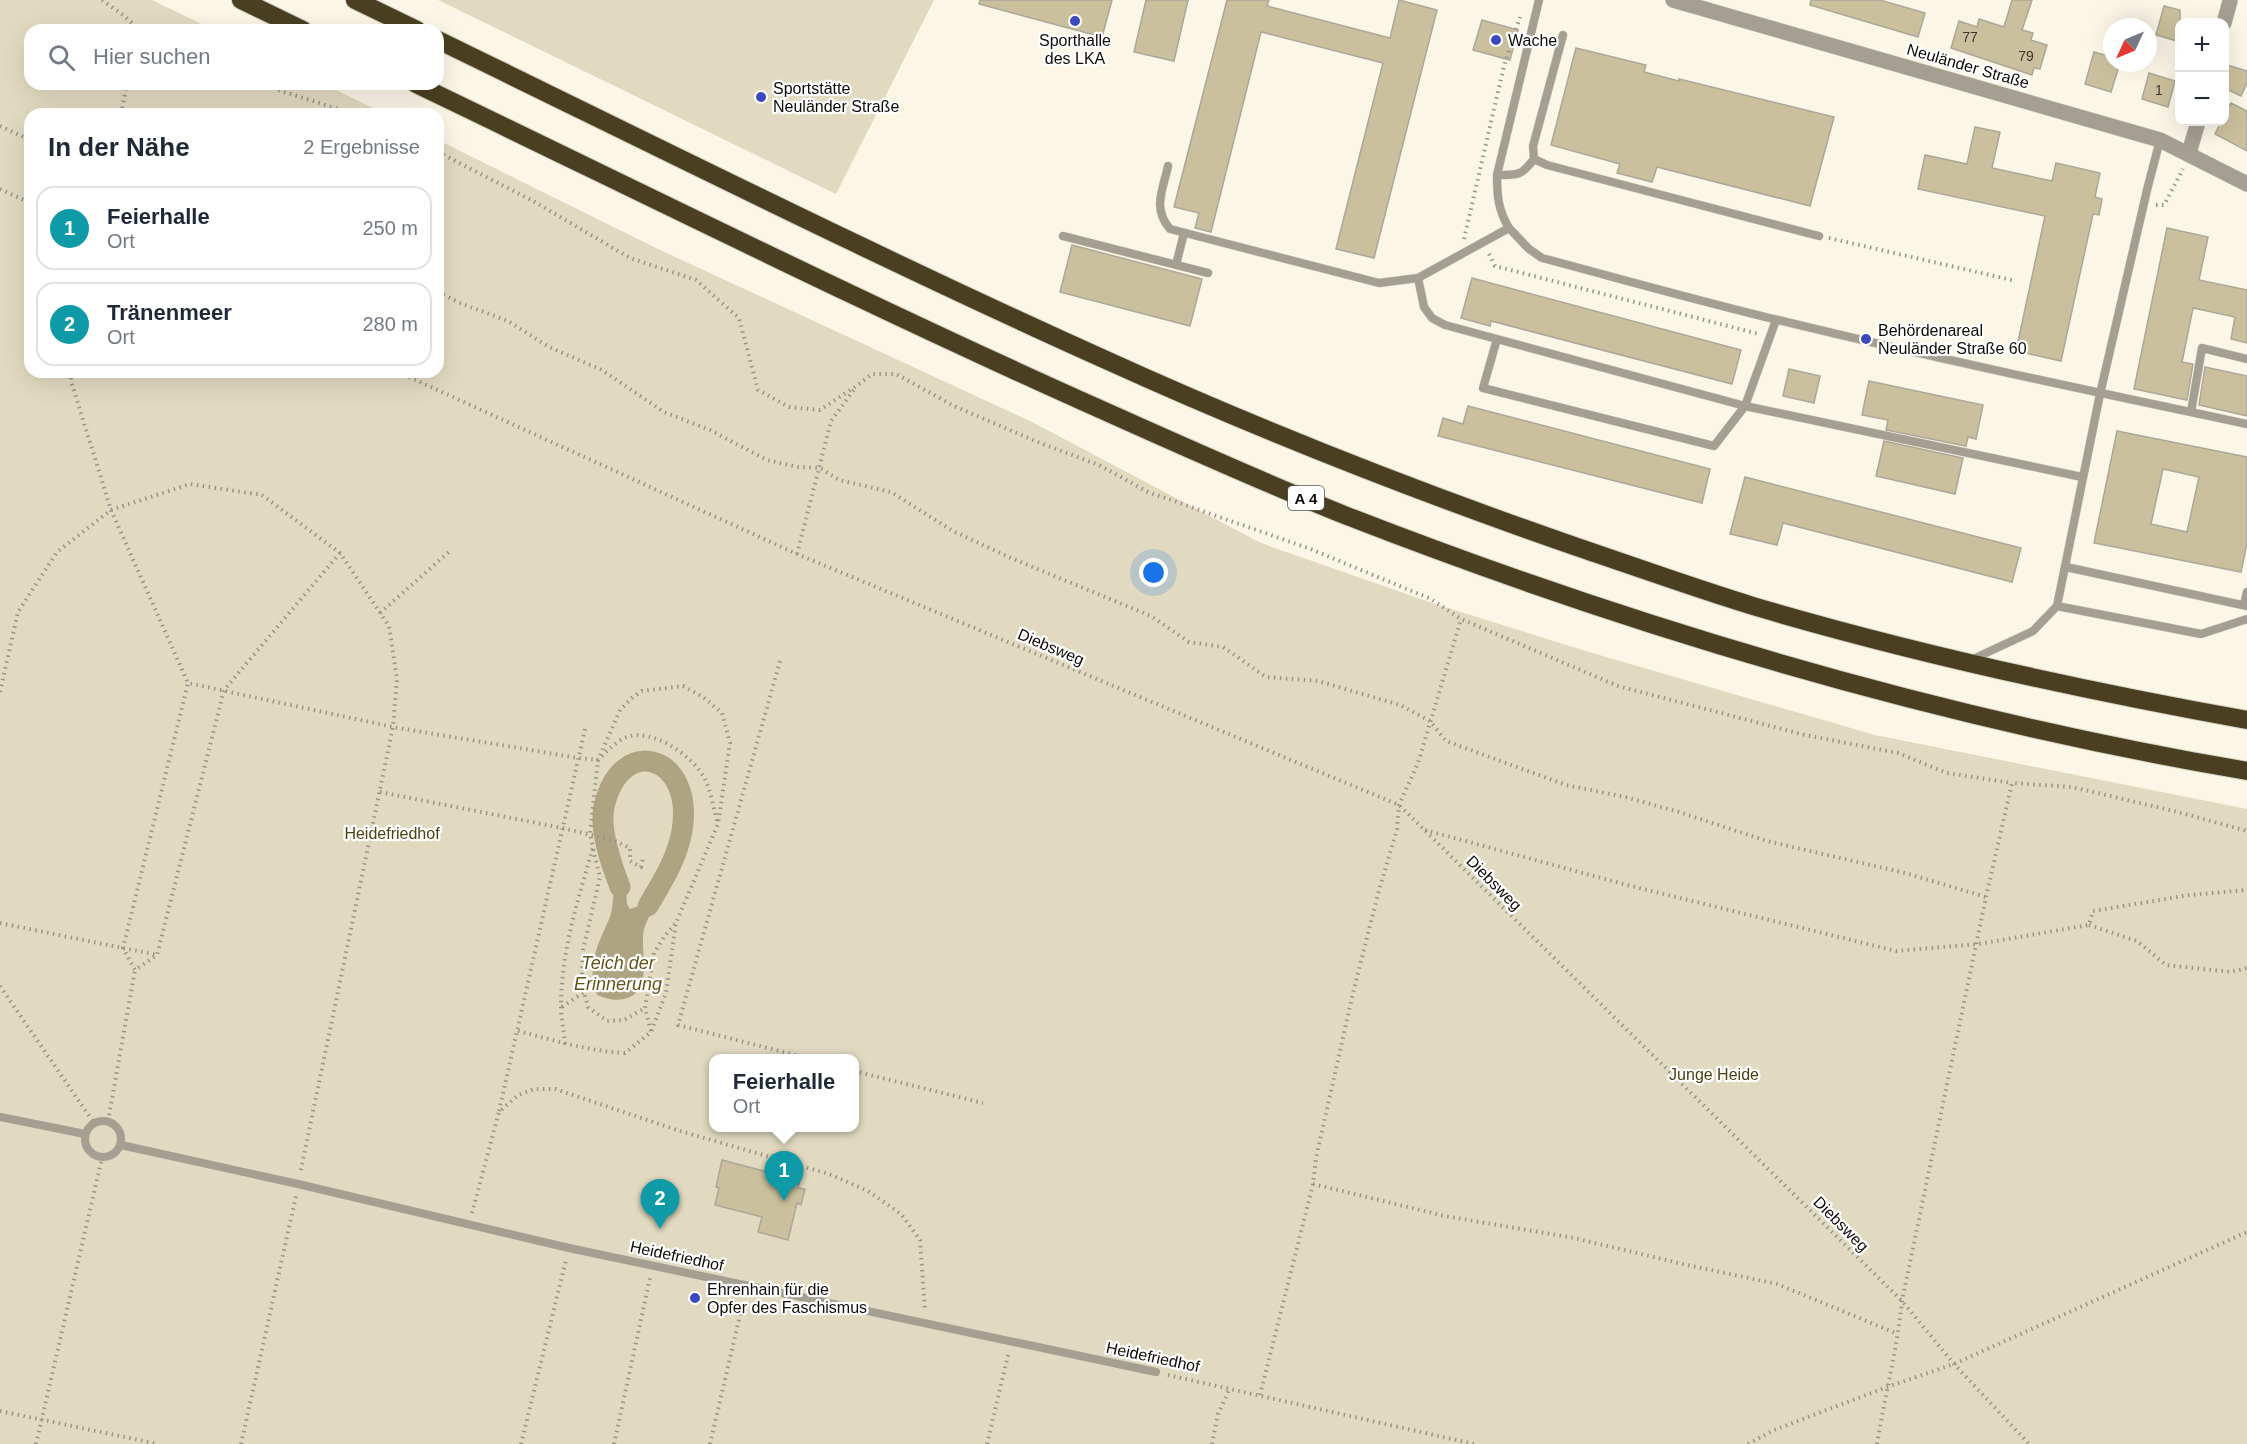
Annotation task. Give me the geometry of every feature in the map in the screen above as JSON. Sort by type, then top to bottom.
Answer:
[{"type":"highway","points":[[241,0],[291,24]]},
{"type":"highway","points":[[355,0],[405,24]]},
{"type":"highway","points":[[444,43],[1109,362],[1324,453],[1541,535],[1730,599],[1859,635],[2101,692],[2247,720]]},
{"type":"highway","name":"A 4","points":[[428,90],[966,348],[1269,483],[1342,514],[1438,550],[1630,619],[1847,684],[2067,737],[2247,771]]},
{"type":"street","name":"Neuländer Straße","points":[[1673,0],[2160,140],[2247,184]]},
{"type":"street","points":[[2225,18],[2230,1]]},
{"type":"street","points":[[2189,153],[2197,126]]},
{"type":"lane","points":[[1538,2],[1497,175],[1497,198],[1501,215],[1509,228],[1529,249],[1542,258],[1776,320],[2100,394],[2247,424]]},
{"type":"lane","points":[[1497,175],[1517,175],[1526,170],[1534,159],[1533,146],[1563,34]]},
{"type":"lane","points":[[1967,662],[2033,631],[2057,606],[2100,394],[2143,204],[2160,140]]},
{"type":"lane","points":[[1534,159],[1547,165],[1819,236]]},
{"type":"lane","points":[[1168,166],[1158,207],[1162,219],[1170,229],[1379,283],[1418,278],[1509,228]]},
{"type":"lane","points":[[1176,265],[1184,233]]},
{"type":"lane","points":[[1063,236],[1208,273]]},
{"type":"lane","points":[[1418,278],[1424,307],[1432,318],[1445,325],[1745,406],[2082,477]]},
{"type":"lane","points":[[1497,339],[1484,388],[1714,446],[1745,406],[1776,320]]},
{"type":"lane","points":[[2191,412],[2202,348],[2247,358]]},
{"type":"lane","points":[[2066,567],[2245,605],[2247,592]]},
{"type":"lane","points":[[2057,606],[2201,634],[2247,619]]},
{"type":"lane","points":[[0,1117],[85,1134]]},
{"type":"lane","points":[[108,1121],[117,1126],[122,1134],[121,1146],[115,1154],[102,1158],[92,1154],[86,1145],[85,1134],[94,1123],[108,1121]]},
{"type":"lane","name":"Heidefriedhof","points":[[121,1146],[298,1184],[569,1248],[1156,1372]]},
{"type":"path","points":[[102,0],[133,24]]},
{"type":"path","points":[[1460,255],[1512,38],[1520,16],[1538,2]]},
{"type":"path","points":[[122,108],[126,90]]},
{"type":"path","points":[[278,90],[335,108]]},
{"type":"path","points":[[0,126],[24,137]]},
{"type":"path","points":[[2143,204],[2164,205],[2189,153]]},
{"type":"path","points":[[444,155],[533,201],[630,258],[696,280],[739,318],[758,390],[789,407],[820,410],[872,374],[896,374],[954,406],[1040,443],[1099,465],[1148,492],[1308,548],[1431,599],[1461,619],[1618,686],[1805,735],[1898,753],[1947,772],[2012,783],[2072,787],[2247,831]]},
{"type":"path","points":[[0,189],[24,200]]},
{"type":"path","points":[[1819,236],[2016,281]]},
{"type":"path","points":[[1483,242],[1495,266],[1769,337]]},
{"type":"path","points":[[444,295],[508,321],[549,347],[602,370],[664,412],[710,430],[767,460],[798,467],[820,468],[838,480],[891,492],[953,531],[1011,558],[1151,616],[1189,642],[1223,647],[1266,676],[1318,681],[1400,705],[1430,720],[1446,741],[1566,785],[1625,797],[1767,841],[1905,873],[1986,897]]},
{"type":"path","points":[[71,378],[111,510],[188,683],[123,948],[135,970],[108,1121]]},
{"type":"path","name":"Diebsweg","points":[[411,378],[796,554],[1400,805],[1902,1301],[1954,1364],[2029,1444]]},
{"type":"path","points":[[796,554],[831,421],[858,385]]},
{"type":"path","points":[[0,692],[18,612],[57,552],[111,510],[190,484],[262,495],[340,553],[389,626],[397,679],[393,728],[241,1444]]},
{"type":"path","points":[[380,613],[450,551]]},
{"type":"path","points":[[135,970],[157,955],[224,690],[340,553]]},
{"type":"path","points":[[1260,1395],[1312,1184],[1353,993],[1397,829],[1400,805],[1418,764],[1461,619]]},
{"type":"path","points":[[780,661],[678,1025],[788,1054]]},
{"type":"path","points":[[188,683],[393,728],[578,758],[598,760],[625,737],[637,734],[648,735],[663,741],[685,755],[704,778],[718,824]]},
{"type":"path","points":[[518,1031],[598,1052],[625,1053],[651,1032],[666,993],[676,923],[718,824],[730,743],[722,713],[683,686],[642,691],[633,697],[620,710],[598,760],[590,834],[600,877],[583,950],[584,992],[588,1007],[607,1021],[624,1020],[645,1008]]},
{"type":"path","points":[[469,1224],[518,1031],[585,729]]},
{"type":"path","points":[[1878,1444],[1902,1301],[2012,783]]},
{"type":"path","points":[[380,792],[598,836],[630,848],[630,861],[641,867],[643,858]]},
{"type":"path","points":[[1424,830],[1650,891],[1896,951],[1978,944],[2089,924],[2137,941],[2166,965],[2231,972],[2247,969]]},
{"type":"path","points":[[565,1044],[561,1008],[564,962],[569,929],[593,847]]},
{"type":"path","points":[[2089,924],[2093,911],[2190,895],[2247,890]]},
{"type":"path","points":[[0,923],[157,955]]},
{"type":"path","points":[[651,1032],[645,1008],[654,953],[676,923]]},
{"type":"path","points":[[0,986],[94,1123]]},
{"type":"path","points":[[561,1008],[584,992]]},
{"type":"path","points":[[859,1072],[983,1103]]},
{"type":"path","points":[[498,1112],[518,1095],[534,1089],[555,1089],[680,1131],[829,1174],[868,1191],[901,1214],[920,1240],[926,1323]]},
{"type":"path","points":[[36,1444],[102,1158]]},
{"type":"path","points":[[1312,1184],[1445,1216],[1574,1238],[1777,1284],[1898,1334]]},
{"type":"path","points":[[1748,1444],[1774,1430],[1954,1364],[2247,1232]]},
{"type":"path","points":[[521,1444],[569,1248]]},
{"type":"path","points":[[614,1444],[653,1264]]},
{"type":"path","points":[[710,1444],[746,1286]]},
{"type":"path","points":[[987,1444],[1012,1341]]},
{"type":"path","name":"Heidefriedhof","points":[[1156,1372],[1474,1444]]},
{"type":"path","points":[[1212,1444],[1218,1414],[1230,1388]]},
{"type":"path","points":[[0,1411],[158,1444]]},
{"type":"green space","name":"Junge Heide","points":[[0,0],[152,0],[202,24],[24,24],[24,90],[336,90],[373,108],[24,108],[24,378],[444,378],[444,143],[658,249],[1032,422],[1261,543],[1435,604],[1589,652],[1875,735],[2247,809],[2247,1444],[0,1444]]},
{"type":"green space","name":"Sportstätte Neuländer Straße","points":[[438,0],[934,0],[836,194]]},
{"type":"water","name":"Teich der Erinnerung","points":[[614,888],[626,889],[627,904],[630,909],[645,906],[652,911],[643,934],[644,973],[639,990],[624,999],[614,1000],[597,995],[593,964],[611,914]]},
{"type":"building","name":"Sporthalle des LKA","points":[[980,0],[1112,0],[1102,37],[979,4]]},
{"type":"building","points":[[1146,0],[1188,0],[1174,61],[1134,52]]},
{"type":"building","points":[[1227,0],[1269,0],[1267,6],[1390,38],[1399,0],[1437,10],[1374,258],[1336,249],[1383,63],[1261,32],[1211,232],[1195,228],[1199,213],[1174,207]]},
{"type":"building","points":[[1811,0],[1880,0],[1925,13],[1918,37],[1810,5]]},
{"type":"building","points":[[2012,0],[2032,0],[2022,30],[2033,33],[2031,40],[2047,45],[2040,69],[2034,68],[2032,75],[1951,48],[1959,21],[1977,27],[1979,19],[2004,27]]},
{"type":"building","points":[[2164,6],[2180,10],[2180,18],[2175,18],[2175,41],[2157,35]]},
{"type":"building","name":"Wache","points":[[1482,20],[1518,30],[1510,60],[1473,50]]},
{"type":"building","points":[[1576,48],[1646,65],[1644,72],[1834,117],[1810,206],[1657,167],[1652,182],[1617,173],[1620,164],[1551,145]]},
{"type":"building","points":[[2094,52],[2103,54],[2103,72],[2117,72],[2111,92],[2085,84]]},
{"type":"building","points":[[2229,66],[2247,71],[2247,83],[2241,96],[2229,90]]},
{"type":"building","points":[[2149,73],[2175,81],[2168,107],[2142,99]]},
{"type":"building","points":[[2231,103],[2247,111],[2247,151],[2215,134],[2219,126],[2229,126]]},
{"type":"building","points":[[1975,127],[2000,132],[1992,168],[2052,181],[2056,163],[2100,173],[2095,197],[2102,199],[2099,215],[2093,214],[2061,361],[2016,351],[2045,216],[1918,189],[1925,155],[1967,164]]},
{"type":"building","points":[[2167,228],[2208,237],[2199,280],[2247,290],[2247,343],[2231,339],[2235,317],[2193,308],[2182,362],[2193,364],[2187,400],[2134,389]]},
{"type":"building","points":[[1072,245],[1202,279],[1190,326],[1060,292]]},
{"type":"building","points":[[1472,278],[1741,350],[1732,384],[1491,321],[1490,326],[1461,318]]},
{"type":"building","points":[[2205,367],[2247,376],[2247,416],[2199,405]]},
{"type":"building","points":[[1789,369],[1820,376],[1814,403],[1783,396]]},
{"type":"building","points":[[1869,381],[1983,405],[1976,439],[1968,437],[1966,446],[1886,430],[1888,420],[1862,415]]},
{"type":"building","points":[[1468,406],[1710,469],[1702,503],[1438,436],[1443,418],[1463,424]]},
{"type":"building","points":[[2117,431],[2247,457],[2247,543],[2241,572],[2094,543]],"holes":[[[2163,469],[2199,477],[2187,532],[2151,524]]]},
{"type":"building","points":[[1884,441],[1963,458],[1955,494],[1876,476]]},
{"type":"building","points":[[1745,477],[2021,548],[2012,582],[1783,523],[1777,545],[1730,534]]},
{"type":"building","points":[[722,1160],[771,1173],[773,1164],[802,1171],[798,1188],[805,1189],[801,1205],[797,1203],[788,1240],[758,1232],[762,1217],[715,1205]]},
{"type":"waterway","points":[[620,887],[605,837],[604,807],[612,784],[625,769],[639,762],[654,762],[667,770],[678,784],[683,805],[682,831],[673,861],[648,906]]},
{"type":"place","name":"Sporthalle des LKA","points":[[1075,21]]},
{"type":"place","name":"Wache","points":[[1496,40]]},
{"type":"place","name":"Sportstätte Neuländer Straße","points":[[761,97]]},
{"type":"place","name":"Behördenareal Neuländer Straße 60","points":[[1866,339]]},
{"type":"place","name":"Feierhalle","points":[[784,1201]]},
{"type":"place","name":"Tränenmeer","points":[[660,1229]]},
{"type":"place","name":"Ehrenhain für die Opfer des Faschismus","points":[[695,1298]]}]
